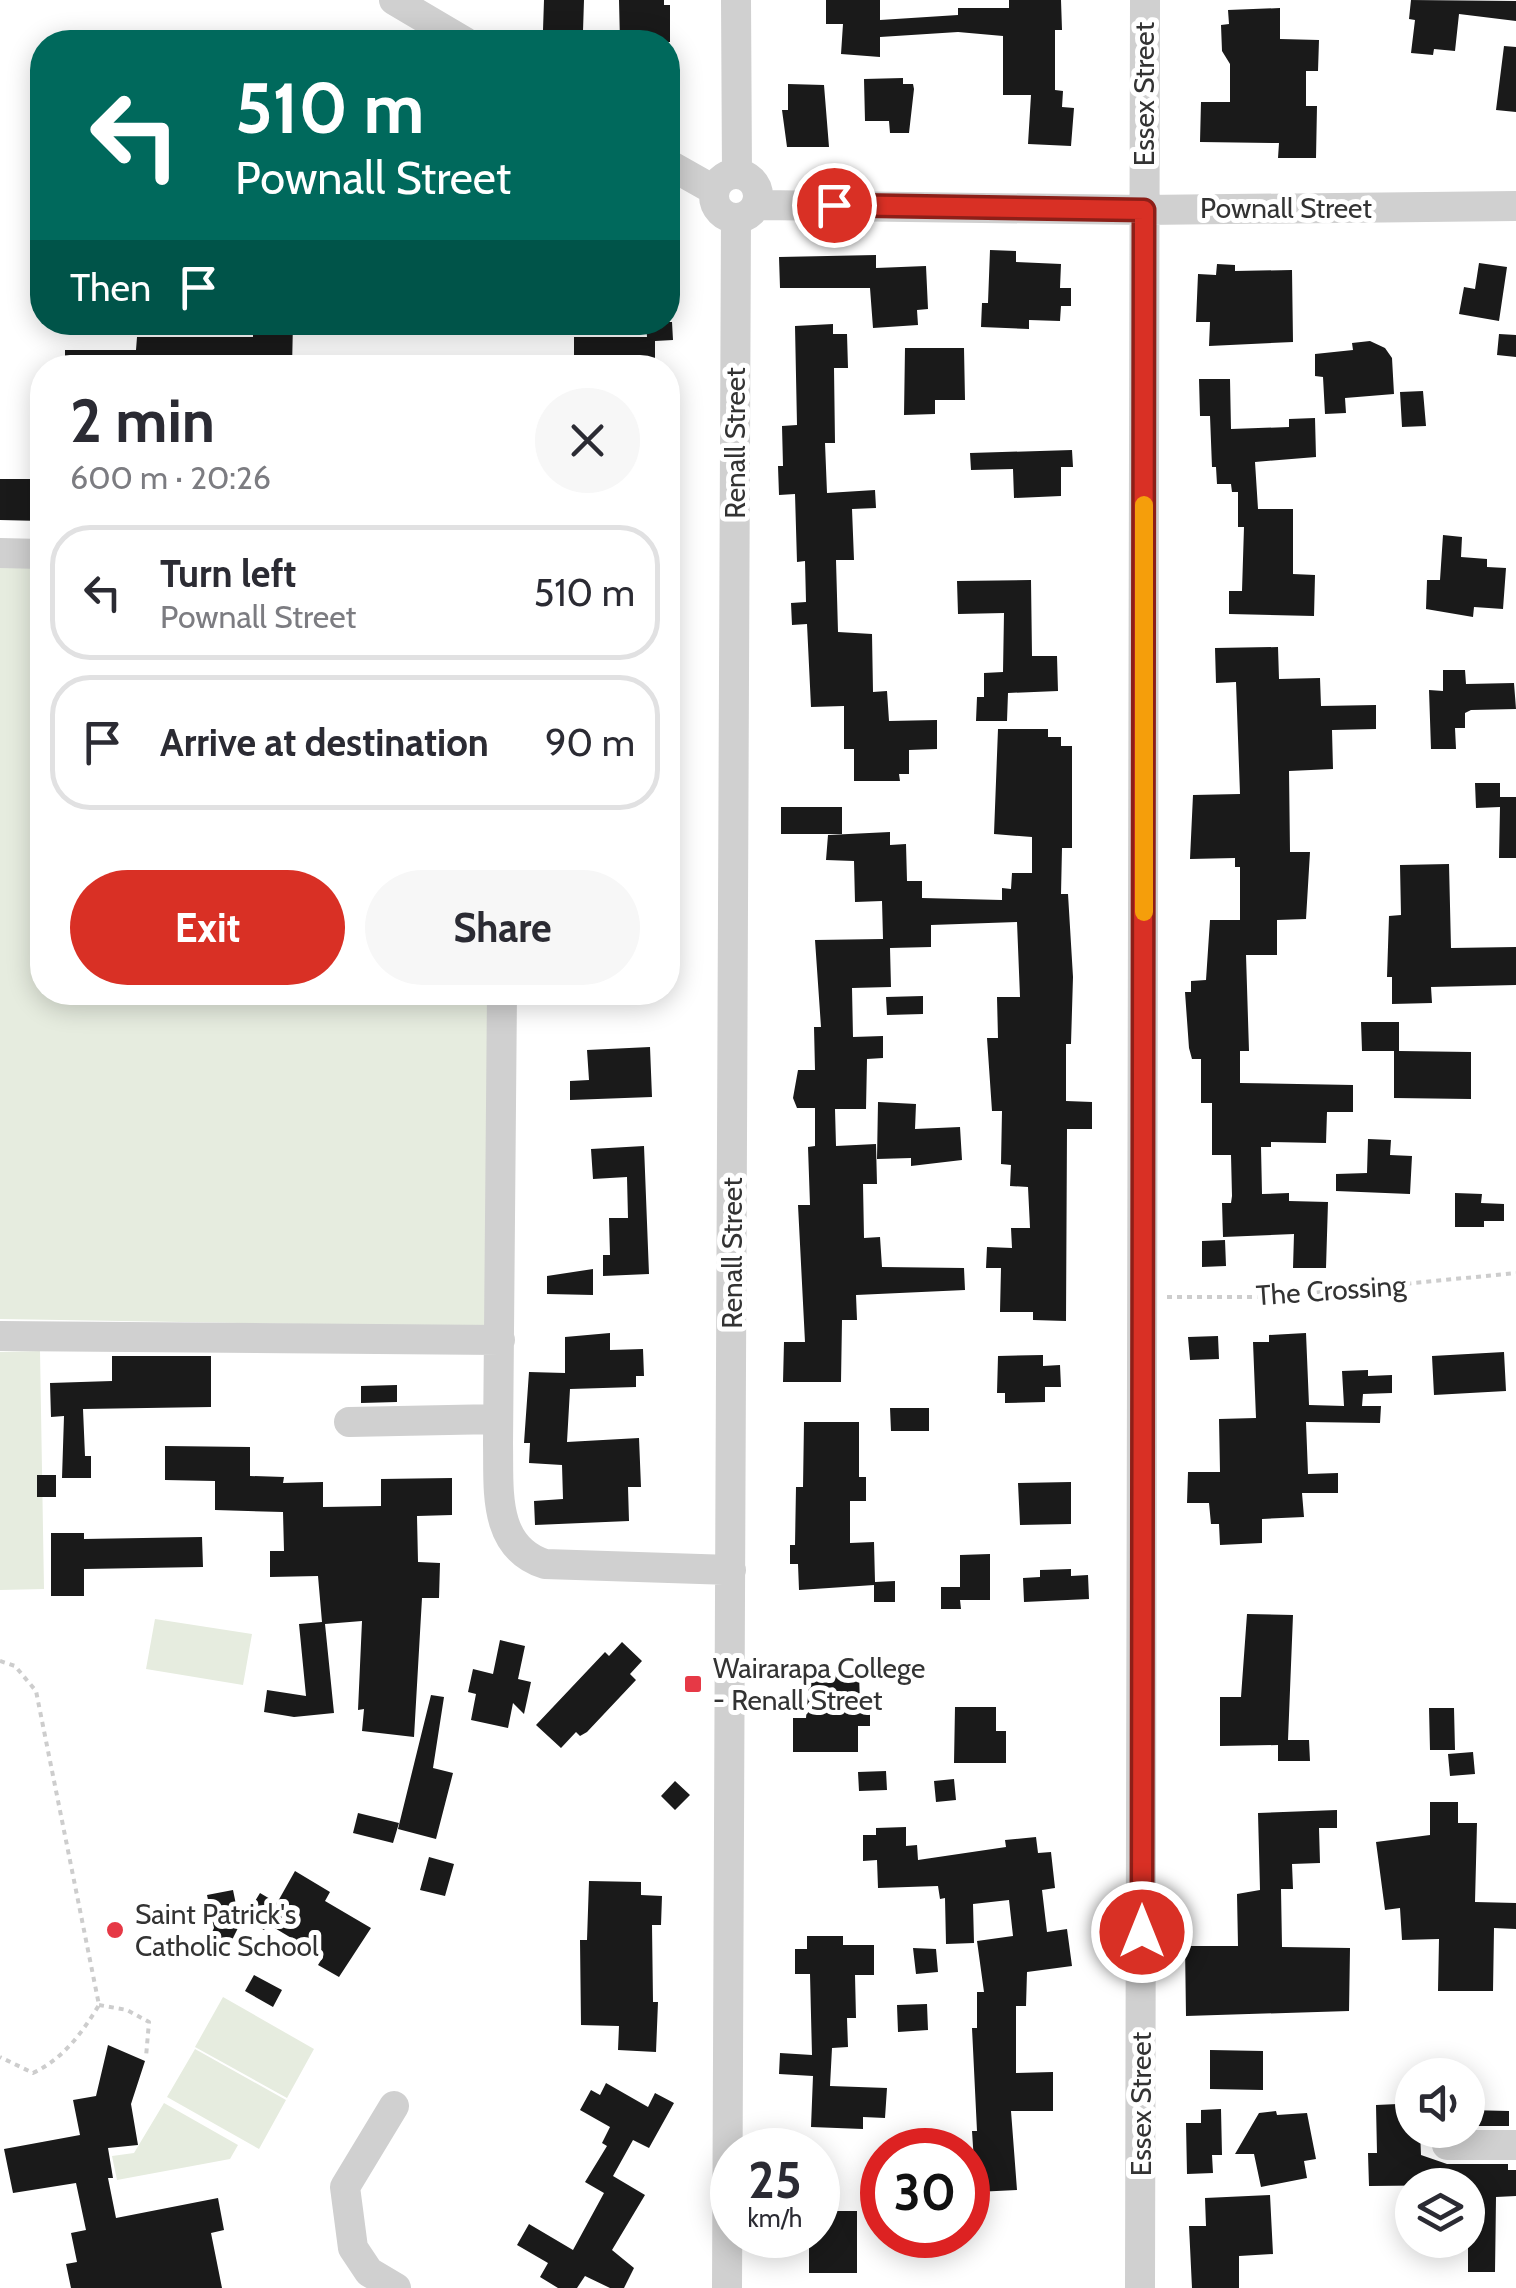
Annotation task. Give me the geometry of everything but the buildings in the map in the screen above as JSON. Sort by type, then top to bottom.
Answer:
[{"type":"street","points":[[394,0],[445,30]]},
{"type":"street","points":[[726,182],[736,0]]},
{"type":"street","name":"Essex Street","points":[[1140,2288],[1144,0]]},
{"type":"street","points":[[680,168],[726,182],[754,184],[746,211]]},
{"type":"street","name":"Pownall Street","points":[[746,211],[1516,206]]},
{"type":"street","name":"Renall Street","points":[[727,2288],[746,211]]},
{"type":"street","points":[[0,553],[30,554]]},
{"type":"street","points":[[502,1005],[498,1419],[502,1520],[525,1554],[554,1565],[731,1570]]},
{"type":"street","points":[[0,1336],[500,1340]]},
{"type":"street","points":[[349,1422],[498,1419]]},
{"type":"street","points":[[394,2106],[344,2187],[353,2248],[369,2272],[396,2288]]},
{"type":"street","points":[[1485,2145],[1516,2145]]},
{"type":"path","name":"The Crossing","points":[[1144,1297],[1270,1296],[1516,1273]]},
{"type":"path","points":[[0,1661],[15,1666],[36,1691],[99,2005],[76,2039],[45,2068],[32,2073],[0,2057]]},
{"type":"path","points":[[99,2005],[127,2010],[148,2022],[146,2057]]},
{"type":"shaded area","points":[[0,567],[30,568],[30,1005],[491,1005],[491,1327],[0,1319]]},
{"type":"shaded area","points":[[40,1351],[44,1589],[0,1590],[0,1352]]},
{"type":"shaded area","points":[[155,1619],[252,1634],[243,1685],[146,1669]]},
{"type":"shaded area","points":[[223,1997],[314,2049],[287,2098],[195,2047]]},
{"type":"shaded area","points":[[195,2049],[286,2100],[259,2149],[167,2097]]},
{"type":"shaded area","points":[[164,2103],[238,2145],[230,2159],[117,2180],[112,2156],[134,2153]]},
{"type":"slow traffic","points":[[1144,505],[1144,912]]},
{"type":"place","name":"Wairarapa College - Renall Street","points":[[693,1684]]},
{"type":"place","name":"Saint Patrick's Catholic School","points":[[115,1930]]},
{"type":"route","points":[[834,205],[1144,210],[1142,1932]]}]
